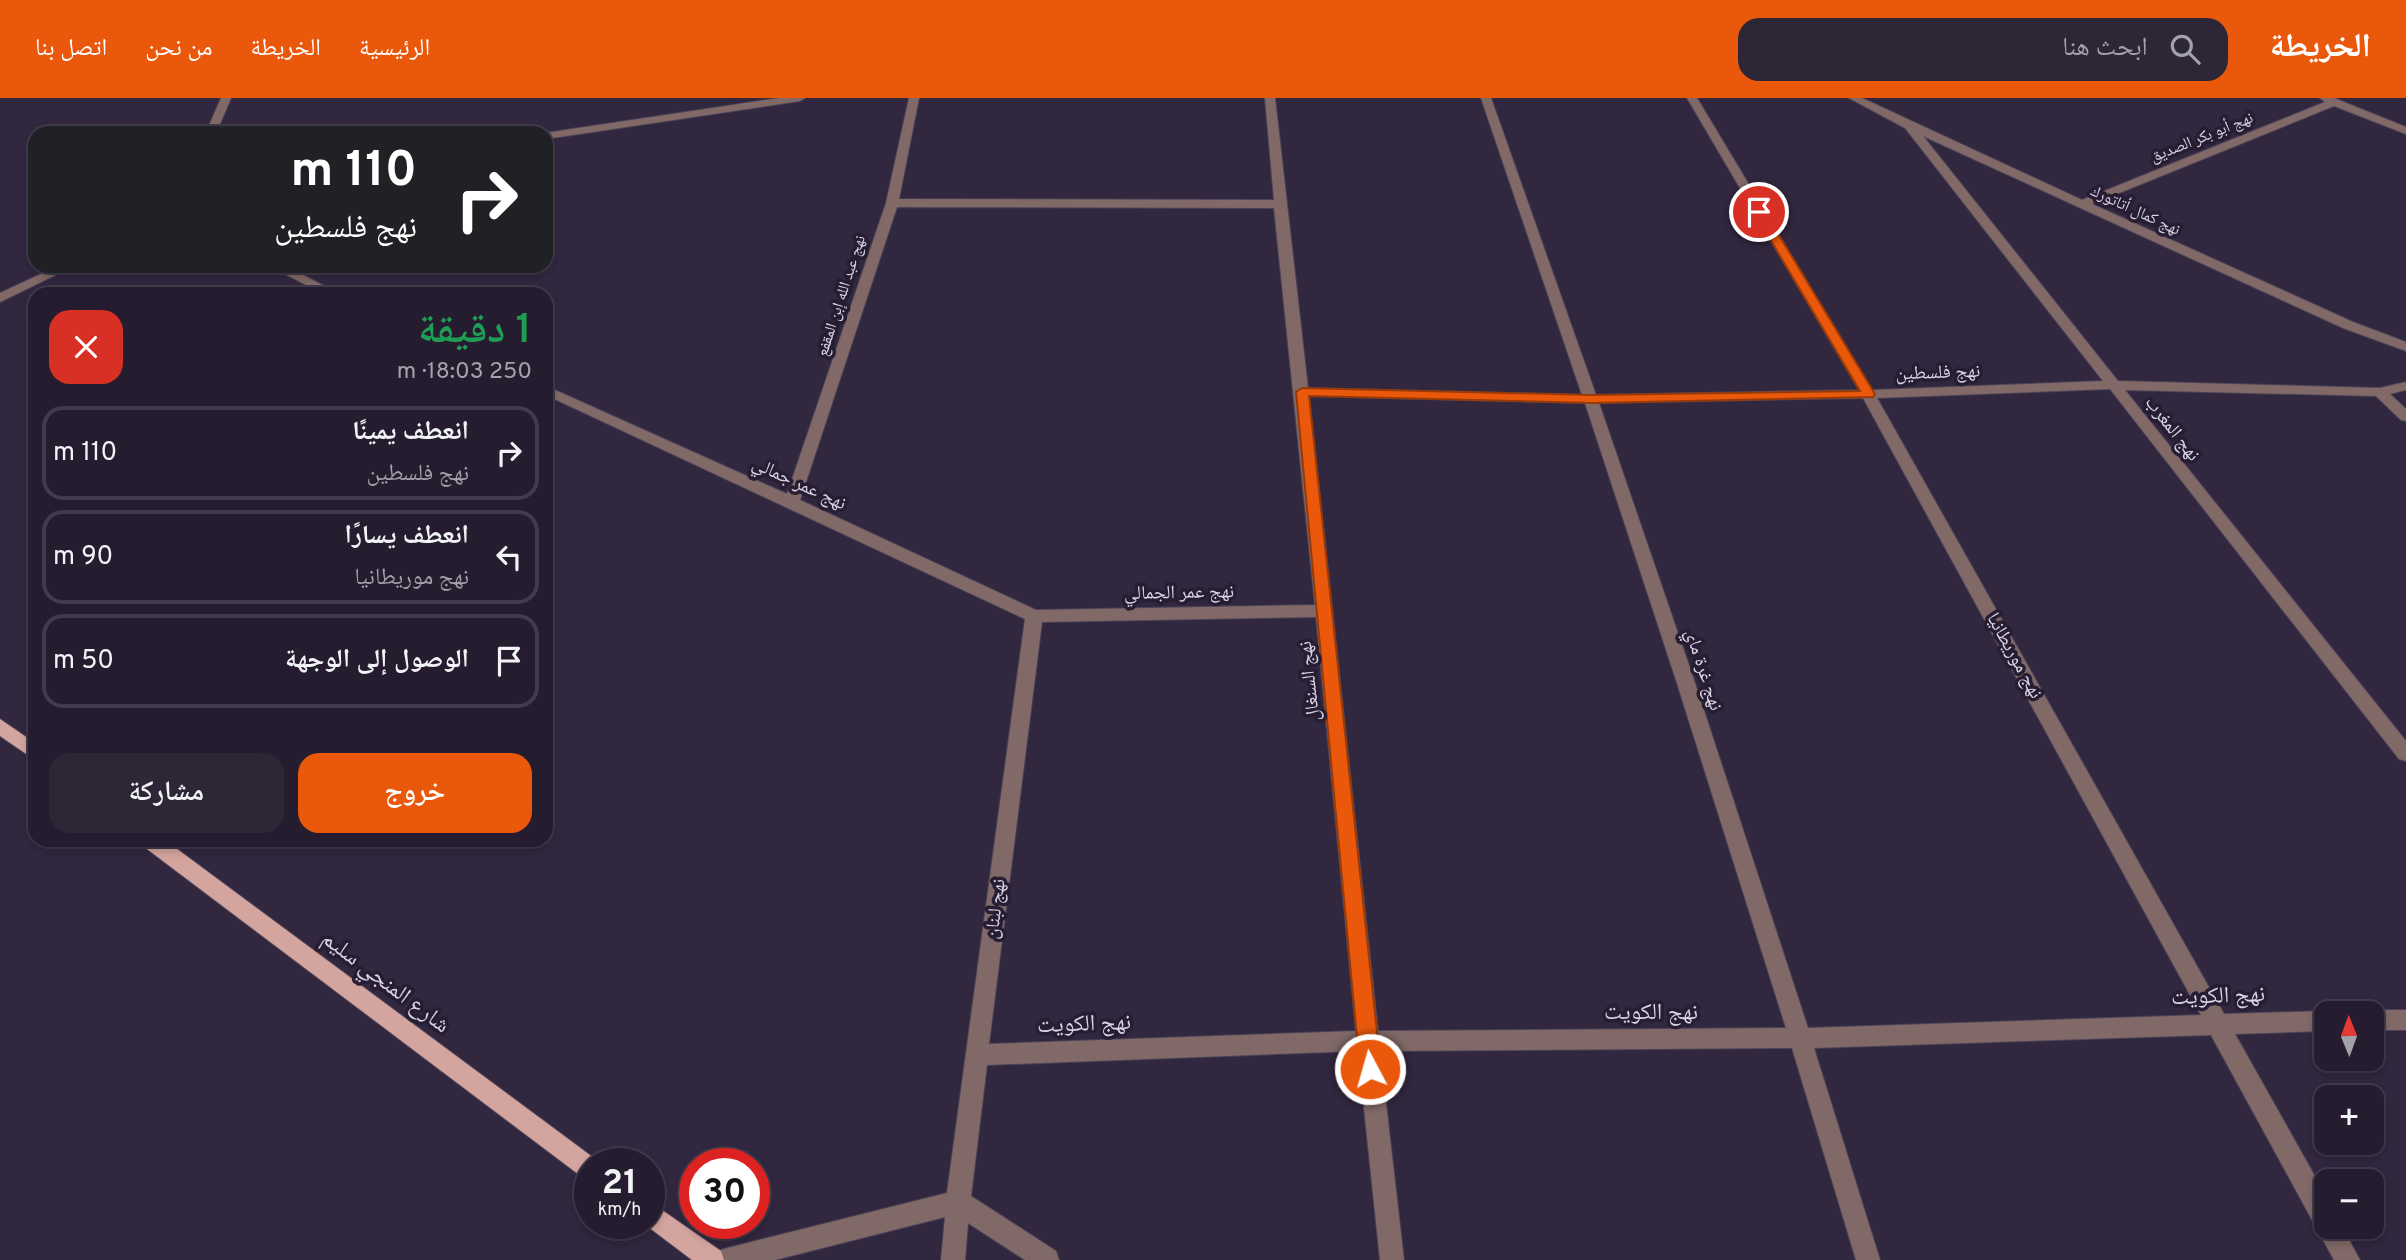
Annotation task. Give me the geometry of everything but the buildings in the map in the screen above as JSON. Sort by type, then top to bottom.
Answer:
[{"type":"main road","points":[[0,726],[28,748]]},
{"type":"main road","name":"شارع المنجي سليم","points":[[159,847],[574,1157]]},
{"type":"main road","points":[[665,1225],[712,1260]]},
{"type":"street","points":[[214,126],[226,98]]},
{"type":"street","points":[[553,135],[800,98]]},
{"type":"street","name":"نهج عبد الله إبن المقفع","points":[[792,502],[892,203],[915,98]]},
{"type":"street","name":"نهج السنغال","points":[[1269,98],[1278,204],[1302,392],[1367,1041],[1392,1260]]},
{"type":"street","name":"نهج غرة ماي","points":[[1486,98],[1592,399],[1802,1038],[1868,1260]]},
{"type":"street","name":"نهج موريطانيا","points":[[1692,98],[1868,394],[2314,1198]]},
{"type":"street","name":"نهج كمال أتاتورك","points":[[1854,98],[1909,126],[2348,325],[2406,347]]},
{"type":"street","points":[[2329,100],[2406,131]]},
{"type":"street","name":"نهج أبو بكر الصديق","points":[[2082,204],[2329,100]]},
{"type":"street","name":"نهج المغرب","points":[[1909,126],[2406,754]]},
{"type":"street","points":[[892,203],[1278,204]]},
{"type":"street","points":[[0,298],[53,273]]},
{"type":"street","points":[[290,273],[319,287]]},
{"type":"street","name":"نهج فلسطين","points":[[1302,392],[1592,399],[1868,394],[2112,385],[2380,392],[2406,386]]},
{"type":"street","points":[[2380,392],[2406,417]]},
{"type":"street","name":"نهج عمر جمالي","points":[[553,393],[1034,616]]},
{"type":"street","name":"نهج عمر الجمالي","points":[[1034,616],[1325,611]]},
{"type":"street","name":"نهج لبنان","points":[[953,1260],[958,1202],[1034,616]]},
{"type":"street","points":[[2384,1020],[2406,1020]]},
{"type":"street","name":"نهج الكويت","points":[[977,1055],[1367,1041],[1802,1038],[2314,1021]]},
{"type":"street","points":[[727,1260],[958,1202],[1047,1260]]},
{"type":"street","points":[[2336,1239],[2347,1260]]},
{"type":"route","points":[[1370,1069],[1302,392],[1592,399],[1868,394],[1759,212]]}]
